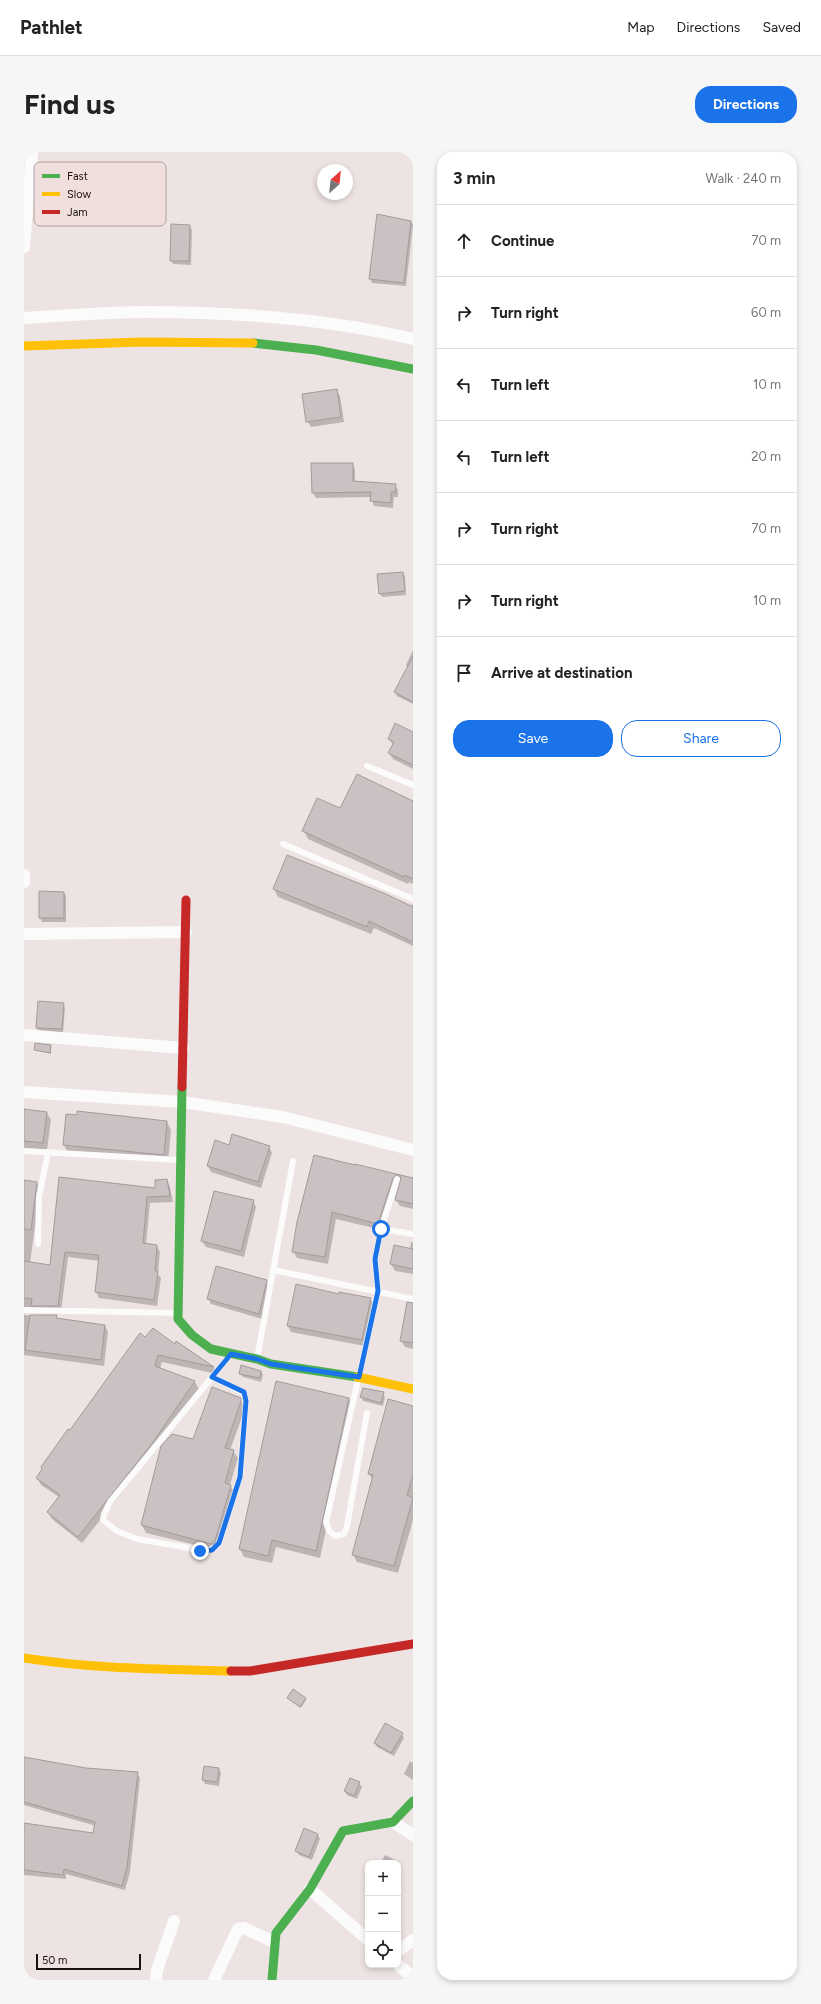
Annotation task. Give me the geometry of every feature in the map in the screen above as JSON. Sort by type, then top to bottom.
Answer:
[{"type":"street","points":[[24,247],[32,152]]},
{"type":"street","points":[[24,318],[144,312],[251,314],[374,330],[413,339]]},
{"type":"street","points":[[24,346],[161,340],[259,344],[337,352],[413,369]]},
{"type":"street","points":[[24,875],[24,882]]},
{"type":"street","points":[[186,900],[178,1319],[192,1335],[211,1349],[257,1359],[271,1364],[359,1377],[413,1389]]},
{"type":"street","points":[[24,934],[186,932]]},
{"type":"street","points":[[24,1035],[183,1048]]},
{"type":"street","points":[[24,1092],[182,1102],[283,1117],[413,1150]]},
{"type":"street","points":[[24,1658],[48,1662],[118,1668],[250,1671],[413,1644]]},
{"type":"street","points":[[272,1980],[274,1942],[276,1933],[310,1890],[343,1831],[393,1822],[413,1801]]},
{"type":"street","points":[[393,1822],[413,1835]]},
{"type":"street","points":[[310,1890],[365,1937]]},
{"type":"street","points":[[156,1980],[157,1970],[174,1921]]},
{"type":"street","points":[[214,1980],[238,1930],[244,1928],[274,1942]]},
{"type":"street","points":[[401,1949],[413,1940]]},
{"type":"street","points":[[401,1967],[413,1977]]},
{"type":"lane","points":[[367,766],[413,785]]},
{"type":"lane","points":[[283,844],[413,899]]},
{"type":"lane","points":[[24,1151],[181,1160]]},
{"type":"lane","points":[[38,1244],[40,1197],[48,1152]]},
{"type":"lane","points":[[257,1359],[293,1161]]},
{"type":"lane","points":[[367,1413],[347,1526],[344,1534],[336,1536],[329,1531],[326,1522],[378,1291],[375,1259],[381,1229],[397,1179]]},
{"type":"lane","points":[[381,1229],[413,1234]]},
{"type":"lane","points":[[274,1270],[413,1299]]},
{"type":"lane","points":[[24,1310],[178,1313]]},
{"type":"lane","points":[[212,1377],[244,1392],[246,1401],[240,1477],[219,1543],[212,1550],[200,1551],[137,1539],[117,1531],[103,1520],[104,1514],[110,1502],[212,1377],[231,1354]]},
{"type":"building","points":[[377,214],[411,221],[404,283],[369,279]]},
{"type":"building","points":[[171,224],[190,225],[189,261],[170,261]]},
{"type":"building","points":[[337,389],[341,417],[306,422],[302,394]]},
{"type":"building","points":[[311,463],[353,463],[353,481],[396,484],[395,492],[391,492],[391,503],[370,501],[371,492],[312,493]]},
{"type":"building","points":[[403,572],[405,591],[379,594],[377,574]]},
{"type":"building","points":[[413,656],[413,702],[394,692]]},
{"type":"building","points":[[395,723],[413,732],[413,765],[388,753],[394,742],[388,739]]},
{"type":"building","points":[[357,774],[413,801],[413,879],[405,875],[404,877],[302,831],[317,798],[340,808]]},
{"type":"building","points":[[287,855],[386,894],[413,907],[413,942],[369,921],[367,927],[273,889]]},
{"type":"building","points":[[39,891],[64,892],[64,918],[39,918]]},
{"type":"building","points":[[38,1001],[64,1003],[62,1029],[36,1028]]},
{"type":"building","points":[[35,1043],[51,1045],[50,1053],[34,1050]]},
{"type":"building","points":[[24,1109],[47,1112],[43,1143],[24,1141]]},
{"type":"building","points":[[77,1111],[167,1121],[164,1155],[63,1145],[66,1114],[77,1115]]},
{"type":"building","points":[[232,1134],[270,1146],[258,1182],[207,1166],[215,1140],[229,1145]]},
{"type":"building","points":[[314,1155],[413,1178],[413,1204],[395,1200],[401,1178],[399,1175],[396,1175],[393,1178],[378,1224],[332,1212],[325,1257],[292,1252],[297,1222]]},
{"type":"building","points":[[59,1177],[155,1188],[155,1180],[167,1179],[170,1196],[147,1197],[143,1243],[157,1245],[155,1271],[158,1271],[154,1300],[95,1292],[99,1255],[65,1252],[58,1306],[31,1306],[32,1299],[24,1298],[24,1261],[50,1265]]},
{"type":"building","points":[[24,1180],[37,1182],[31,1230],[24,1229]]},
{"type":"building","points":[[214,1191],[254,1200],[241,1251],[201,1241]]},
{"type":"building","points":[[394,1245],[413,1249],[413,1269],[390,1264]]},
{"type":"building","points":[[216,1266],[267,1280],[259,1314],[207,1299]]},
{"type":"building","points":[[296,1284],[339,1294],[339,1292],[371,1298],[362,1340],[287,1326]]},
{"type":"building","points":[[407,1302],[413,1303],[413,1343],[400,1341]]},
{"type":"building","points":[[30,1315],[57,1315],[56,1318],[105,1325],[101,1360],[25,1350]]},
{"type":"building","points":[[153,1328],[175,1344],[176,1341],[214,1367],[158,1355],[155,1366],[195,1381],[151,1445],[78,1537],[47,1512],[60,1495],[36,1478],[42,1469],[41,1467],[68,1429],[70,1430],[140,1333],[145,1337]]},
{"type":"building","points":[[241,1365],[261,1371],[260,1378],[239,1374]]},
{"type":"building","points":[[276,1381],[349,1398],[316,1551],[272,1540],[268,1556],[239,1549]]},
{"type":"building","points":[[212,1387],[241,1398],[241,1401],[225,1448],[234,1450],[225,1483],[231,1485],[215,1541],[211,1544],[141,1525],[161,1446],[172,1434],[193,1439]]},
{"type":"building","points":[[363,1388],[384,1392],[381,1403],[360,1397]]},
{"type":"building","points":[[388,1399],[413,1406],[413,1475],[407,1495],[413,1498],[394,1566],[352,1555],[373,1475],[368,1474]]},
{"type":"building","points":[[293,1689],[306,1698],[300,1707],[287,1698]]},
{"type":"building","points":[[385,1723],[403,1733],[391,1753],[374,1743]]},
{"type":"building","points":[[24,1757],[86,1768],[138,1772],[127,1867],[122,1886],[64,1869],[63,1875],[24,1870],[24,1823],[93,1833],[95,1822],[24,1802]]},
{"type":"building","points":[[204,1766],[219,1768],[217,1782],[202,1780]]},
{"type":"building","points":[[350,1778],[360,1782],[354,1796],[344,1791]]},
{"type":"building","points":[[304,1828],[318,1834],[309,1857],[295,1851]]},
{"type":"traffic: fast","points":[[253,343],[316,350],[413,369]]},
{"type":"traffic: fast","points":[[182,1087],[178,1319],[192,1335],[211,1349],[257,1359],[271,1364],[357,1377]]},
{"type":"traffic: fast","points":[[272,1980],[276,1933],[310,1889],[343,1831],[393,1822],[413,1801]]},
{"type":"traffic: slow","points":[[24,346],[141,342],[253,343]]},
{"type":"traffic: slow","points":[[357,1377],[413,1389]]},
{"type":"traffic: slow","points":[[24,1658],[50,1662],[101,1666],[231,1671]]},
{"type":"traffic: jam","points":[[182,1087],[186,900]]},
{"type":"traffic: jam","points":[[231,1671],[250,1671],[413,1644]]},
{"type":"route","points":[[200,1551],[212,1550],[219,1543],[240,1477],[246,1407],[244,1392],[212,1377],[231,1354],[257,1359],[271,1364],[359,1377],[378,1291],[375,1259],[381,1229]]}]
